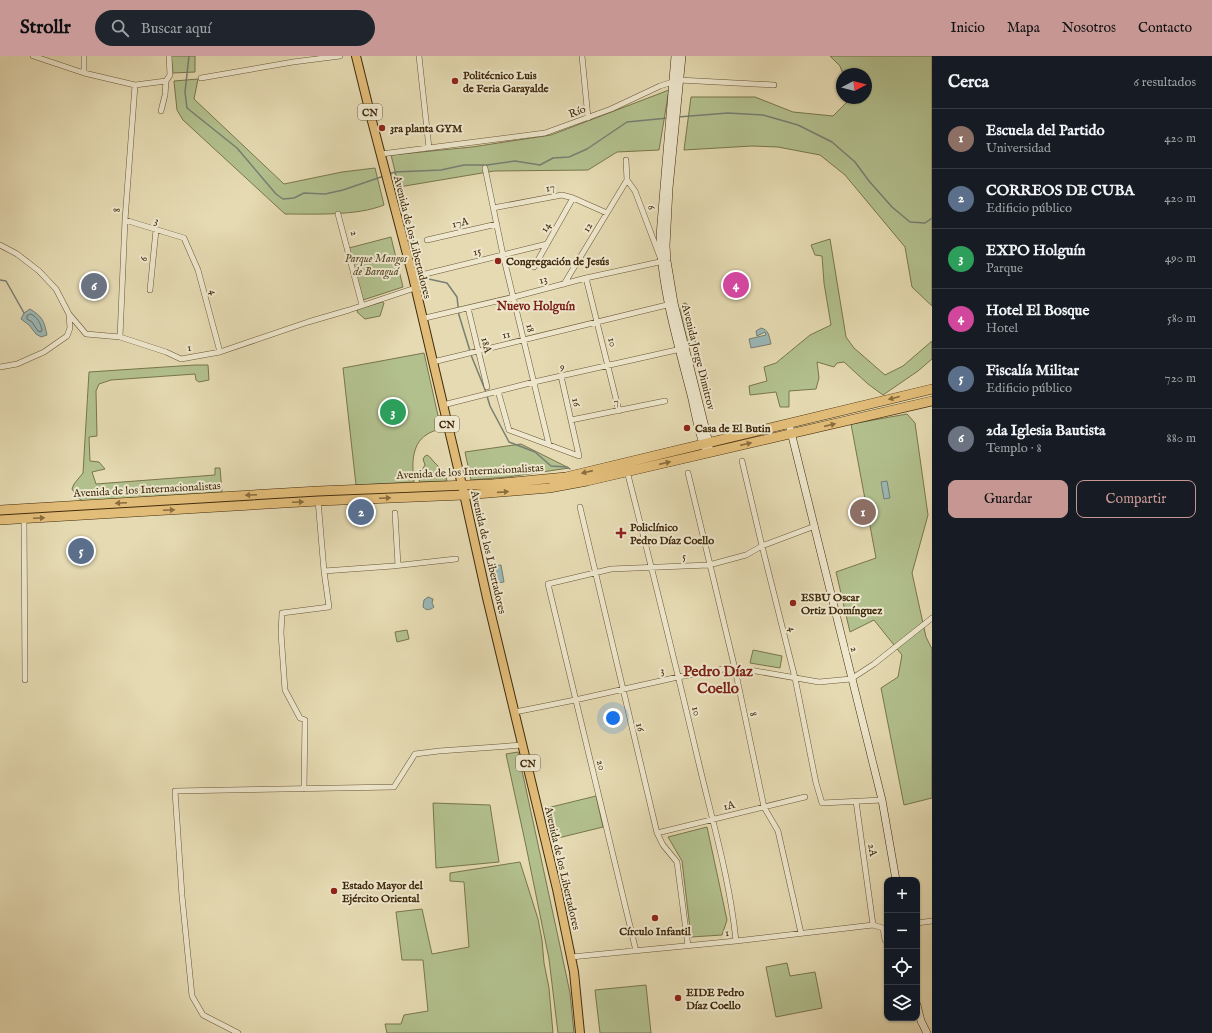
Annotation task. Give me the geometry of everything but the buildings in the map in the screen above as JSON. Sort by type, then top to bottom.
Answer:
[{"type":"highway","name":"Avenida de los Internacionalistas","points":[[0,520],[318,501],[464,495],[550,488],[789,424],[932,389]]},
{"type":"highway","name":"Avenida de los Internacionalistas","points":[[707,446],[792,434],[932,401]]},
{"type":"highway","name":"Avenida de los Internacionalistas","points":[[0,510],[318,491],[462,485],[566,477],[626,467]]},
{"type":"main road","name":"Avenida de los Libertadores","points":[[356,56],[413,277],[487,598],[558,889],[572,957],[580,1033]]},
{"type":"street","points":[[33,56],[84,73],[135,85],[166,81]]},
{"type":"street","points":[[84,56],[84,73]]},
{"type":"street","points":[[161,111],[165,95],[166,81],[170,75],[169,56]]},
{"type":"street","points":[[201,78],[293,59],[340,56]]},
{"type":"street","points":[[419,56],[429,148]]},
{"type":"street","points":[[582,56],[588,118]]},
{"type":"street","name":"Avenida Jorge Dimitrov","points":[[675,56],[676,81],[674,111],[660,236],[672,304],[707,446]]},
{"type":"street","name":"Avenida Jorge Dimitrov","points":[[676,81],[682,56]]},
{"type":"street","name":"Río","points":[[381,154],[545,133],[611,109],[660,86],[676,81],[774,86]]},
{"type":"street","name":"8","points":[[120,337],[125,220],[135,85]]},
{"type":"street","name":"6","points":[[626,160],[627,180],[635,191],[664,262]]},
{"type":"street","name":"18","points":[[485,168],[503,254],[549,444]]},
{"type":"street","name":"12","points":[[564,284],[627,180]]},
{"type":"street","name":"17","points":[[494,208],[559,196],[573,198],[607,213]]},
{"type":"street","name":"14","points":[[534,267],[573,198]]},
{"type":"street","name":"2","points":[[338,214],[362,305]]},
{"type":"street","name":"3","points":[[125,220],[184,238]]},
{"type":"street","name":"17A","points":[[427,240],[497,224]]},
{"type":"street","name":"6","points":[[150,290],[156,230]]},
{"type":"street","name":"4","points":[[184,238],[198,270],[220,352]]},
{"type":"street","name":"15","points":[[413,277],[546,244]]},
{"type":"street","name":"1","points":[[0,245],[17,254],[39,271],[56,289],[69,314],[86,334],[120,337],[166,352],[181,359],[220,352],[415,288]]},
{"type":"street","name":"13","points":[[425,318],[586,278],[664,262]]},
{"type":"street","name":"10","points":[[586,278],[619,411]]},
{"type":"street","name":"11","points":[[437,361],[672,304]]},
{"type":"street","name":"18A","points":[[468,308],[487,388]]},
{"type":"street","points":[[0,367],[17,364],[44,352],[67,336],[70,328],[69,314]]},
{"type":"street","name":"9","points":[[443,405],[534,382],[683,349]]},
{"type":"street","name":"16","points":[[549,444],[579,456],[561,376]]},
{"type":"street","points":[[498,391],[508,429],[549,444]]},
{"type":"street","name":"7","points":[[571,420],[666,401]]},
{"type":"street","name":"2","points":[[789,424],[882,800],[895,877]]},
{"type":"street","name":"4","points":[[742,461],[796,678],[816,783],[822,803],[856,801]]},
{"type":"street","name":"10","points":[[626,467],[652,568],[712,820],[733,913],[736,941]]},
{"type":"street","name":"8","points":[[688,474],[735,669],[764,807],[778,831],[801,933]]},
{"type":"street","points":[[304,789],[305,720],[300,718],[285,690],[281,633],[282,613],[329,607],[324,571],[318,491]]},
{"type":"street","name":"16","points":[[580,507],[657,833],[663,845],[677,862],[688,946]]},
{"type":"street","points":[[395,513],[398,565]]},
{"type":"street","points":[[24,519],[25,680]]},
{"type":"street","name":"5","points":[[548,584],[611,569],[709,565],[746,555],[762,546],[815,526]]},
{"type":"street","points":[[324,571],[456,559]]},
{"type":"street","name":"20","points":[[548,584],[636,951]]},
{"type":"street","name":"3","points":[[515,712],[678,677],[724,669],[750,670],[819,682],[851,679],[874,664],[932,618]]},
{"type":"street","points":[[238,1033],[203,1015],[192,996],[183,912],[175,791],[394,787],[415,754],[523,745]]},
{"type":"street","name":"1A","points":[[657,833],[805,797]]},
{"type":"street","points":[[856,801],[882,800]]},
{"type":"street","name":"2A","points":[[856,801],[873,924]]},
{"type":"street","points":[[920,923],[932,921]]},
{"type":"street","name":"1","points":[[572,957],[736,941],[873,924],[884,928]]},
{"type":"street","points":[[920,1017],[927,1033]]},
{"type":"green space","points":[[171,56],[195,56],[195,72],[173,73]]},
{"type":"green space","points":[[830,56],[932,56],[932,306],[912,287],[905,247],[845,175],[820,155],[778,147],[752,146],[684,150],[691,97],[755,97],[793,112],[833,116],[845,104],[872,104],[872,68],[841,68]]},
{"type":"green space","points":[[198,79],[194,99],[284,184],[342,172],[375,168],[384,205],[373,209],[349,213],[285,214],[183,120],[177,110],[174,81]]},
{"type":"green space","points":[[669,90],[659,150],[617,152],[588,170],[494,171],[399,187],[391,155],[472,147],[551,135]]},
{"type":"green space","name":"Parque Mangos de Baraguá","points":[[391,237],[403,287],[363,300],[349,248]]},
{"type":"green space","points":[[830,239],[846,337],[854,348],[885,375],[903,366],[932,341],[932,359],[918,371],[883,395],[868,384],[844,362],[837,363],[834,367],[817,362],[819,378],[816,389],[789,391],[789,407],[780,407],[776,392],[750,395],[749,386],[767,381],[764,367],[776,363],[810,335],[831,325],[824,283],[822,256],[815,255],[811,245]]},
{"type":"green space","points":[[382,302],[384,303],[380,316],[365,319],[357,312],[358,309]]},
{"type":"green space","points":[[685,303],[688,305],[696,344],[693,348],[688,347],[681,315],[681,304]]},
{"type":"green space","points":[[424,353],[441,429],[428,434],[421,439],[418,444],[415,450],[413,463],[414,482],[356,485],[343,368]]},
{"type":"green space","points":[[208,365],[209,380],[199,382],[196,380],[195,374],[111,380],[99,384],[96,391],[97,436],[89,437],[90,461],[99,462],[105,469],[92,472],[96,484],[215,475],[215,468],[220,468],[222,492],[86,501],[79,499],[72,489],[83,473],[89,372]]},
{"type":"green space","points":[[907,414],[915,423],[928,515],[912,573],[926,637],[932,649],[932,798],[904,805],[881,688],[898,677],[902,655],[874,620],[850,632],[836,572],[876,558],[851,424]]},
{"type":"green space","points":[[521,444],[569,468],[508,477],[471,480],[465,452]]},
{"type":"green space","points":[[427,455],[442,470],[447,481],[419,482],[425,465],[423,459]]},
{"type":"green space","points":[[407,630],[409,639],[397,642],[395,632]]},
{"type":"green space","points":[[753,650],[782,656],[780,668],[750,663]]},
{"type":"green space","points":[[518,752],[570,993],[574,1033],[558,1033],[549,959],[506,754]]},
{"type":"green space","points":[[596,796],[603,827],[554,839],[547,808]]},
{"type":"green space","points":[[433,803],[490,805],[499,862],[436,868]]},
{"type":"green space","points":[[707,827],[727,920],[722,935],[691,937],[682,861],[668,837]]},
{"type":"green space","points":[[520,862],[538,919],[549,988],[553,1033],[387,1033],[385,1024],[401,1024],[404,1015],[428,1011],[423,960],[402,960],[396,912],[422,909],[432,954],[469,947],[464,882],[450,881],[450,873]]},
{"type":"green space","points":[[787,963],[790,976],[815,972],[822,1008],[776,1017],[766,967]]},
{"type":"green space","points":[[646,985],[651,1033],[600,1033],[595,990]]},
{"type":"water","points":[[30,309],[38,314],[42,320],[47,335],[41,337],[36,334],[29,325],[21,319],[24,313]]},
{"type":"water","points":[[761,328],[767,332],[771,344],[751,348],[749,339],[766,335],[765,332],[757,336],[756,331]]},
{"type":"water","points":[[887,481],[890,498],[884,499],[881,482]]},
{"type":"water","points":[[501,565],[504,582],[497,583],[494,566]]},
{"type":"water","points":[[428,597],[433,599],[432,603],[434,607],[428,610],[423,607],[424,600]]},
{"type":"waterway","points":[[189,56],[185,92],[187,108],[237,148],[276,194],[283,199],[294,198],[304,193],[325,194],[343,190],[384,176]]},
{"type":"waterway","points":[[678,117],[728,113],[763,115],[798,125],[832,142],[855,162],[869,181],[892,207],[910,222],[925,223],[932,218]]},
{"type":"waterway","points":[[389,174],[395,172],[441,170],[464,165],[487,165],[515,161],[540,165],[553,158],[569,157],[587,149],[627,122],[668,118]]},
{"type":"waterway","points":[[395,173],[407,214],[420,272]]},
{"type":"waterway","points":[[424,278],[447,283],[457,297],[459,315],[470,351]]},
{"type":"waterway","points":[[0,280],[6,281],[24,313]]},
{"type":"waterway","points":[[471,355],[486,392]]},
{"type":"waterway","points":[[487,396],[490,406],[509,442],[535,452],[551,466],[567,467],[570,469]]},
{"type":"place","name":"Politécnico Luis de Feria Garayalde","points":[[455,81]]},
{"type":"place","name":"3ra planta GYM","points":[[382,128]]},
{"type":"place","name":"Congregación de Jesús","points":[[498,261]]},
{"type":"place","name":"Hotel El Bosque","points":[[736,285]]},
{"type":"place","name":"2da Iglesia Bautista","points":[[94,286]]},
{"type":"place","name":"EXPO Holguín","points":[[393,412]]},
{"type":"place","name":"Casa de El Butin","points":[[687,428]]},
{"type":"place","name":"CORREOS DE CUBA","points":[[361,512]]},
{"type":"place","name":"Escuela del Partido","points":[[863,512]]},
{"type":"place","name":"Policlínico Pedro Díaz Coello","points":[[621,533]]},
{"type":"place","name":"Fiscalía Militar","points":[[81,551]]},
{"type":"place","name":"ESBU Oscar Ortiz Domínguez","points":[[793,603]]},
{"type":"place","name":"Estado Mayor del Ejército Oriental","points":[[334,891]]},
{"type":"place","name":"Círculo Infantil","points":[[655,918]]},
{"type":"place","name":"EIDE Pedro Díaz Coello","points":[[678,998]]},
{"type":"district","name":"Nuevo Holguín","points":[[536,306]]},
{"type":"district","name":"Pedro Díaz Coello","points":[[718,680]]}]
